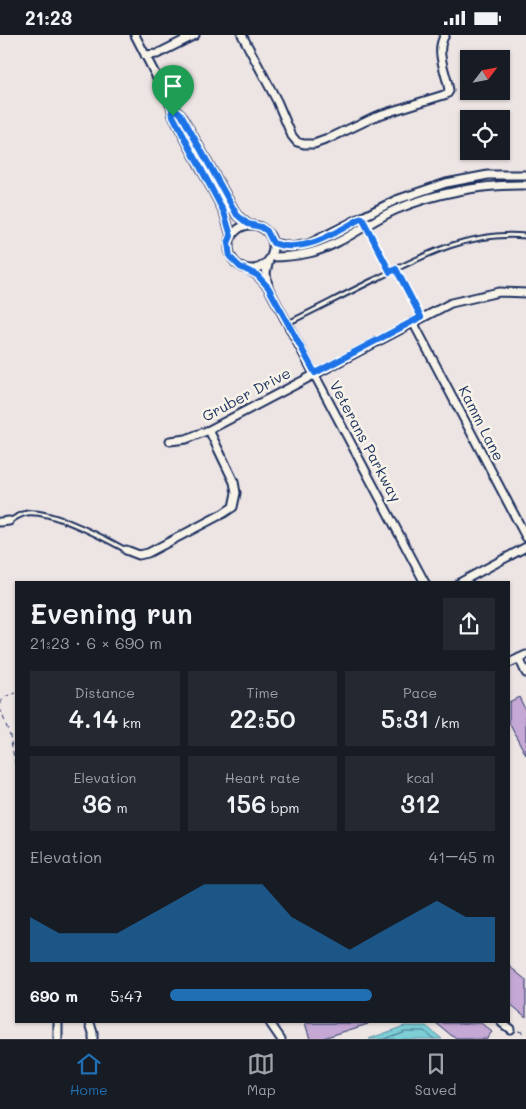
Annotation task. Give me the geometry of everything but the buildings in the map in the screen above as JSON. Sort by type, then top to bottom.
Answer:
[{"type":"street","points":[[135,35],[171,105],[173,116],[224,212],[231,236]]},
{"type":"street","points":[[146,55],[157,53],[195,35]]},
{"type":"street","points":[[242,35],[277,101],[292,136],[297,142],[304,145],[328,139],[376,116],[447,94],[449,91],[441,60],[441,41],[445,35]]},
{"type":"street","points":[[171,105],[181,114],[237,215],[248,224],[261,227],[271,236],[273,243],[266,273],[268,287]]},
{"type":"street","points":[[273,243],[292,247],[309,244],[396,200],[446,183],[488,175],[526,175]]},
{"type":"street","points":[[446,183],[447,193]]},
{"type":"street","points":[[248,224],[235,230],[231,236],[228,243],[230,257],[240,267],[247,269],[260,268],[270,258],[309,253],[329,246],[394,210],[424,199],[447,193],[509,185],[526,185]]},
{"type":"street","name":"Veterans Parkway","points":[[247,269],[257,275],[268,287],[424,581]]},
{"type":"street","name":"Gruber Drive","points":[[170,441],[186,439],[209,430],[421,317],[451,303],[466,298],[500,292],[526,293]]},
{"type":"street","name":"Kamm Lane","points":[[413,322],[526,537]]},
{"type":"street","points":[[126,550],[140,555],[148,553],[233,507],[236,493],[234,482],[209,430]]},
{"type":"street","points":[[0,522],[9,521]]},
{"type":"street","points":[[463,581],[526,547]]},
{"type":"street","points":[[510,663],[523,657],[526,673]]},
{"type":"street","points":[[58,1023],[58,1039]]},
{"type":"street","points":[[90,1023],[93,1039]]},
{"type":"street","points":[[270,1023],[281,1039]]},
{"type":"street","points":[[502,1023],[510,1029]]},
{"type":"lane","points":[[362,218],[367,225]]},
{"type":"lane","points":[[288,323],[396,269],[458,242],[500,235],[526,236]]},
{"type":"lane","points":[[396,269],[421,317]]},
{"type":"lane","points":[[9,521],[19,515],[38,513],[59,519],[106,539],[126,550]]},
{"type":"path","points":[[367,225],[390,272]]},
{"type":"path","points":[[0,704],[4,697],[15,693]]},
{"type":"path","points":[[0,707],[10,737],[15,763]]},
{"type":"water","points":[[404,1026],[426,1026],[442,1039],[369,1039]]},
{"type":"route","points":[[171,105],[181,114],[237,215],[248,224],[254,224],[267,231],[273,243],[292,247],[309,244],[362,218],[390,272],[396,269],[421,317],[315,373],[268,287],[257,275],[240,267],[230,257],[228,243],[231,236],[224,212],[173,116],[171,105]]}]
